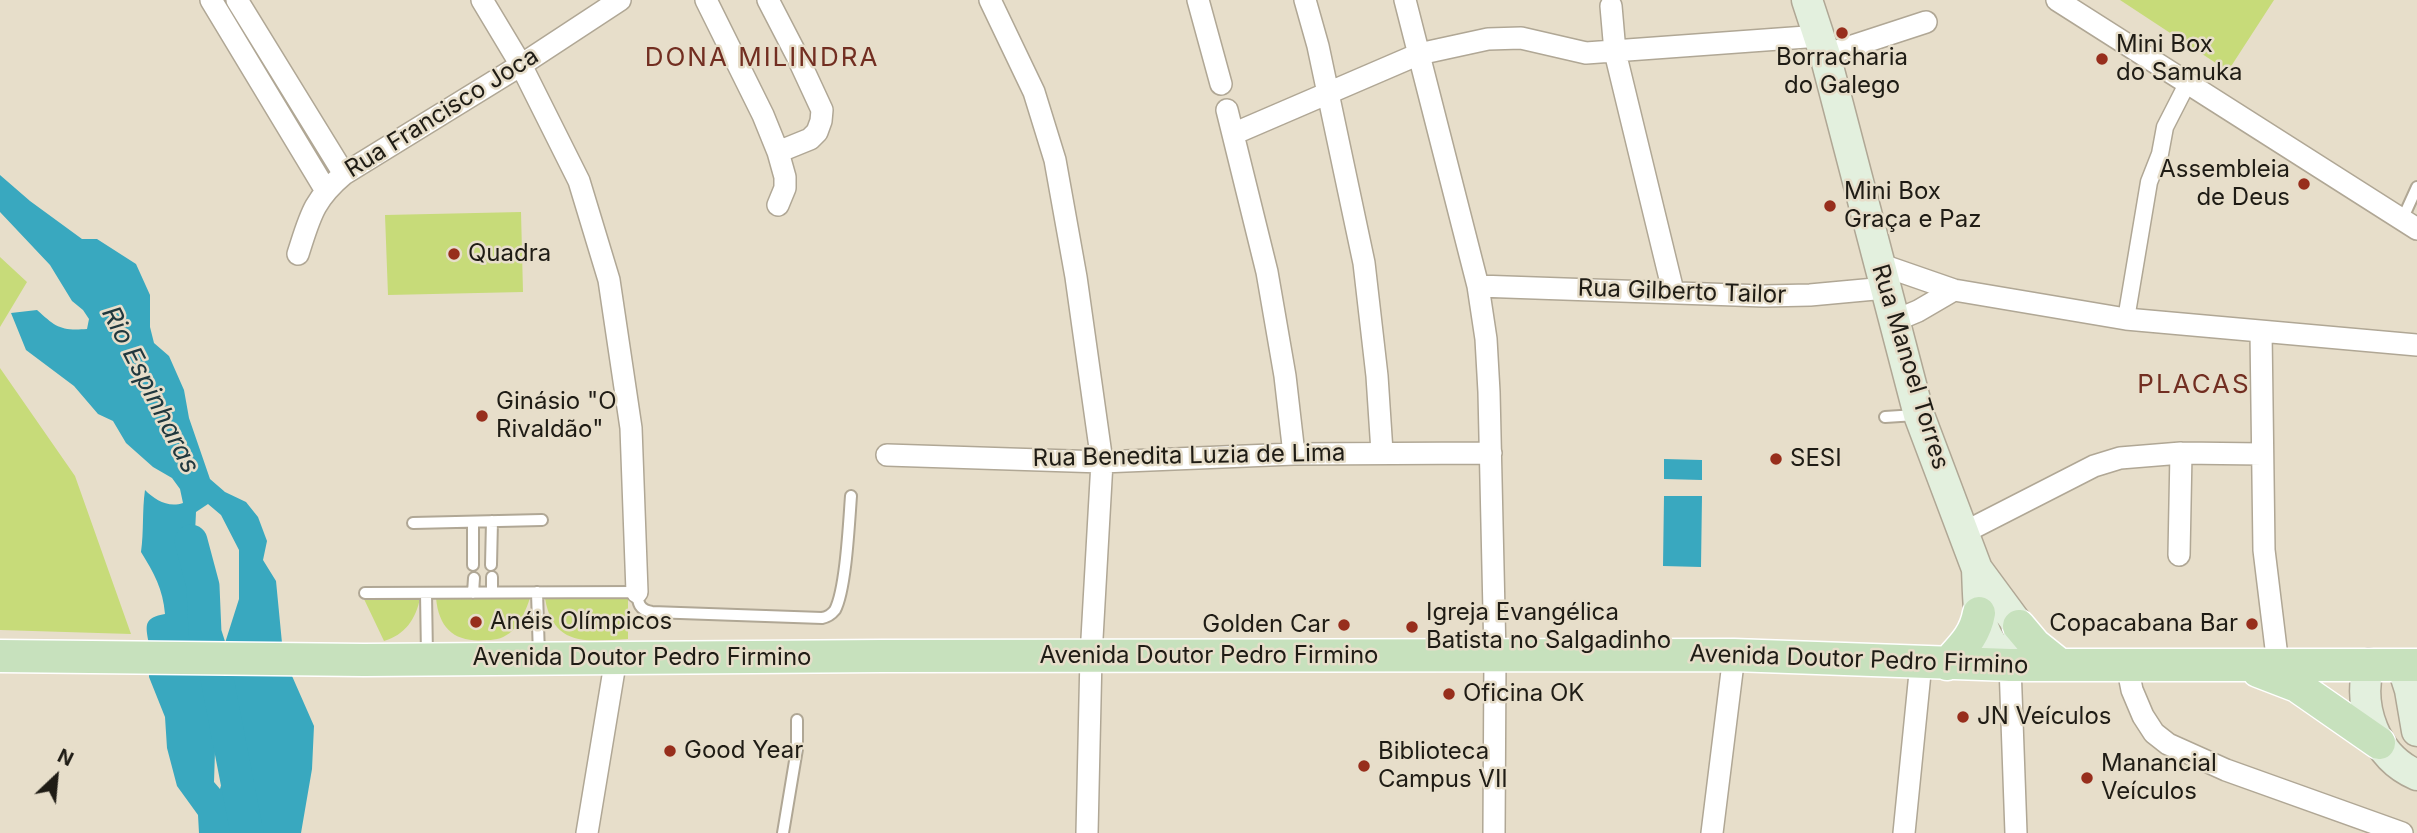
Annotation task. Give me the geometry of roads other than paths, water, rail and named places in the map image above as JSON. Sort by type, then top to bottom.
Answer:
[{"type":"main road","name":"Rua Manoel Torres","points":[[1807,0],[1822,46],[1919,415],[1977,569],[2019,626]]},
{"type":"main road","name":"Rua Manoel Torres","points":[[1977,569],[1979,613],[1989,643],[2010,665]]},
{"type":"main road","points":[[1934,663],[1970,638],[1979,613]]},
{"type":"main road","points":[[2019,626],[2035,645],[2060,665]]},
{"type":"main road","points":[[2010,665],[2019,644],[2019,626]]},
{"type":"main road","name":"Avenida Doutor Pedro Firmino","points":[[0,656],[379,660],[882,656],[1734,655],[2010,665],[2409,665]]},
{"type":"main road","points":[[2369,664],[2365,678],[2365,710],[2379,743],[2392,761],[2417,775]]},
{"type":"main road","points":[[2244,665],[2297,686],[2379,743]]},
{"type":"main road","points":[[2409,665],[2417,731]]},
{"type":"street","points":[[211,0],[326,189]]},
{"type":"street","points":[[237,0],[344,174]]},
{"type":"street","points":[[482,0],[521,65],[579,181],[609,280],[631,428],[637,592]]},
{"type":"street","name":"Rua Francisco Joca","points":[[298,254],[312,209],[326,189],[344,174],[521,65],[620,0]]},
{"type":"street","points":[[706,0],[763,115],[778,152],[785,177],[785,188],[778,205]]},
{"type":"street","points":[[768,0],[822,110],[817,132],[810,139],[778,152]]},
{"type":"street","points":[[990,0],[1034,92],[1055,160],[1076,277],[1102,462],[1091,656],[1087,833]]},
{"type":"street","points":[[1198,0],[1221,84]]},
{"type":"street","points":[[1305,0],[1364,263],[1377,376],[1382,452]]},
{"type":"street","points":[[1405,0],[1478,286],[1486,339],[1495,656],[1494,833]]},
{"type":"street","points":[[2057,0],[2410,225]]},
{"type":"street","points":[[1611,6],[1615,52],[1673,291]]},
{"type":"street","points":[[1233,134],[1419,54],[1488,39],[1521,38],[1586,53],[1822,46],[1926,22]]},
{"type":"street","points":[[2126,319],[2149,182],[2160,154],[2165,127],[2187,84]]},
{"type":"street","points":[[1227,110],[1267,272],[1285,376],[1294,454]]},
{"type":"street","points":[[1882,276],[2126,319],[2417,345]]},
{"type":"street","name":"Rua Gilberto Tailor","points":[[1478,286],[1799,295],[1882,276]]},
{"type":"street","points":[[1894,321],[1919,311],[1954,290]]},
{"type":"street","points":[[2261,332],[2264,550],[2278,665]]},
{"type":"street","name":"Rua Benedita Luzia de Lima","points":[[887,455],[1102,462],[1294,454],[1491,453]]},
{"type":"street","points":[[1963,533],[2094,466],[2120,458],[2181,453],[2262,454]]},
{"type":"street","points":[[2179,555],[2181,453]]},
{"type":"street","points":[[1712,833],[1734,655]]},
{"type":"street","points":[[587,833],[616,658]]},
{"type":"street","points":[[1904,833],[1934,663]]},
{"type":"street","points":[[2010,665],[2016,833]]},
{"type":"street","points":[[2127,666],[2132,690],[2143,716],[2154,733],[2168,744],[2226,770],[2402,833]]},
{"type":"lane","points":[[2410,225],[2417,187]]},
{"type":"lane","points":[[1885,417],[1919,415]]},
{"type":"lane","points":[[365,593],[637,592],[642,609],[652,612],[828,617],[837,604],[844,568],[851,496]]},
{"type":"lane","points":[[413,523],[542,520]]},
{"type":"lane","points":[[473,522],[473,565]]},
{"type":"lane","points":[[491,565],[492,522]]},
{"type":"lane","points":[[492,577],[492,592]]},
{"type":"lane","points":[[473,593],[474,578]]},
{"type":"lane","points":[[537,592],[540,659]]},
{"type":"lane","points":[[426,593],[427,659]]},
{"type":"lane","points":[[783,833],[797,748],[797,720]]},
{"type":"water","points":[[0,175],[82,239],[97,239],[136,264],[150,295],[150,327],[154,343],[169,356],[184,390],[189,418],[210,479],[225,492],[246,502],[258,517],[267,541],[263,560],[276,581],[282,643],[225,643],[239,599],[239,550],[221,515],[208,504],[196,512],[195,533],[202,565],[204,645],[149,644],[148,623],[165,614],[157,582],[141,552],[145,490],[157,500],[177,504],[183,503],[180,489],[172,478],[153,467],[126,443],[113,421],[98,414],[74,386],[26,350],[11,313],[37,310],[54,324],[70,329],[87,329],[89,319],[72,301],[50,265],[0,212]]},
{"type":"water","points":[[1664,459],[1702,460],[1702,480],[1664,479]]},
{"type":"water","points":[[1664,496],[1702,496],[1701,567],[1663,566]]},
{"type":"water","points":[[149,658],[204,659],[206,679],[212,693],[214,782],[220,789],[227,741],[221,660],[285,660],[314,726],[312,769],[301,833],[199,833],[198,815],[177,786],[167,748],[165,717],[149,677]]},
{"type":"waterway","name":"Rio Espinharas","points":[[191,541],[203,586],[205,633],[213,658],[247,833]]},
{"type":"place","name":"Borracharia do Galego","points":[[1842,33]]},
{"type":"place","name":"Mini Box do Samuka","points":[[2102,59]]},
{"type":"place","name":"Assembleia de Deus","points":[[2304,184]]},
{"type":"place","name":"Mini Box Graça e Paz","points":[[1830,206]]},
{"type":"place","name":"Quadra","points":[[454,254]]},
{"type":"place","name":"Ginásio \"O Rivaldão\"","points":[[482,416]]},
{"type":"place","name":"SESI","points":[[1776,459]]},
{"type":"place","name":"Anéis Olímpicos","points":[[476,622]]},
{"type":"place","name":"Copacabana Bar","points":[[2252,624]]},
{"type":"place","name":"Golden Car","points":[[1344,625]]},
{"type":"place","name":"Igreja Evangélica Batista no Salgadinho","points":[[1412,627]]},
{"type":"place","name":"Oficina OK","points":[[1449,694]]},
{"type":"place","name":"JN Veículos","points":[[1963,717]]},
{"type":"place","name":"Good Year","points":[[670,751]]},
{"type":"place","name":"Biblioteca Campus VII","points":[[1364,766]]},
{"type":"place","name":"Manancial Veículos","points":[[2087,778]]},
{"type":"district","name":"DONA MILINDRA","points":[[762,58]]},
{"type":"district","name":"PLACAS","points":[[2194,385]]}]
